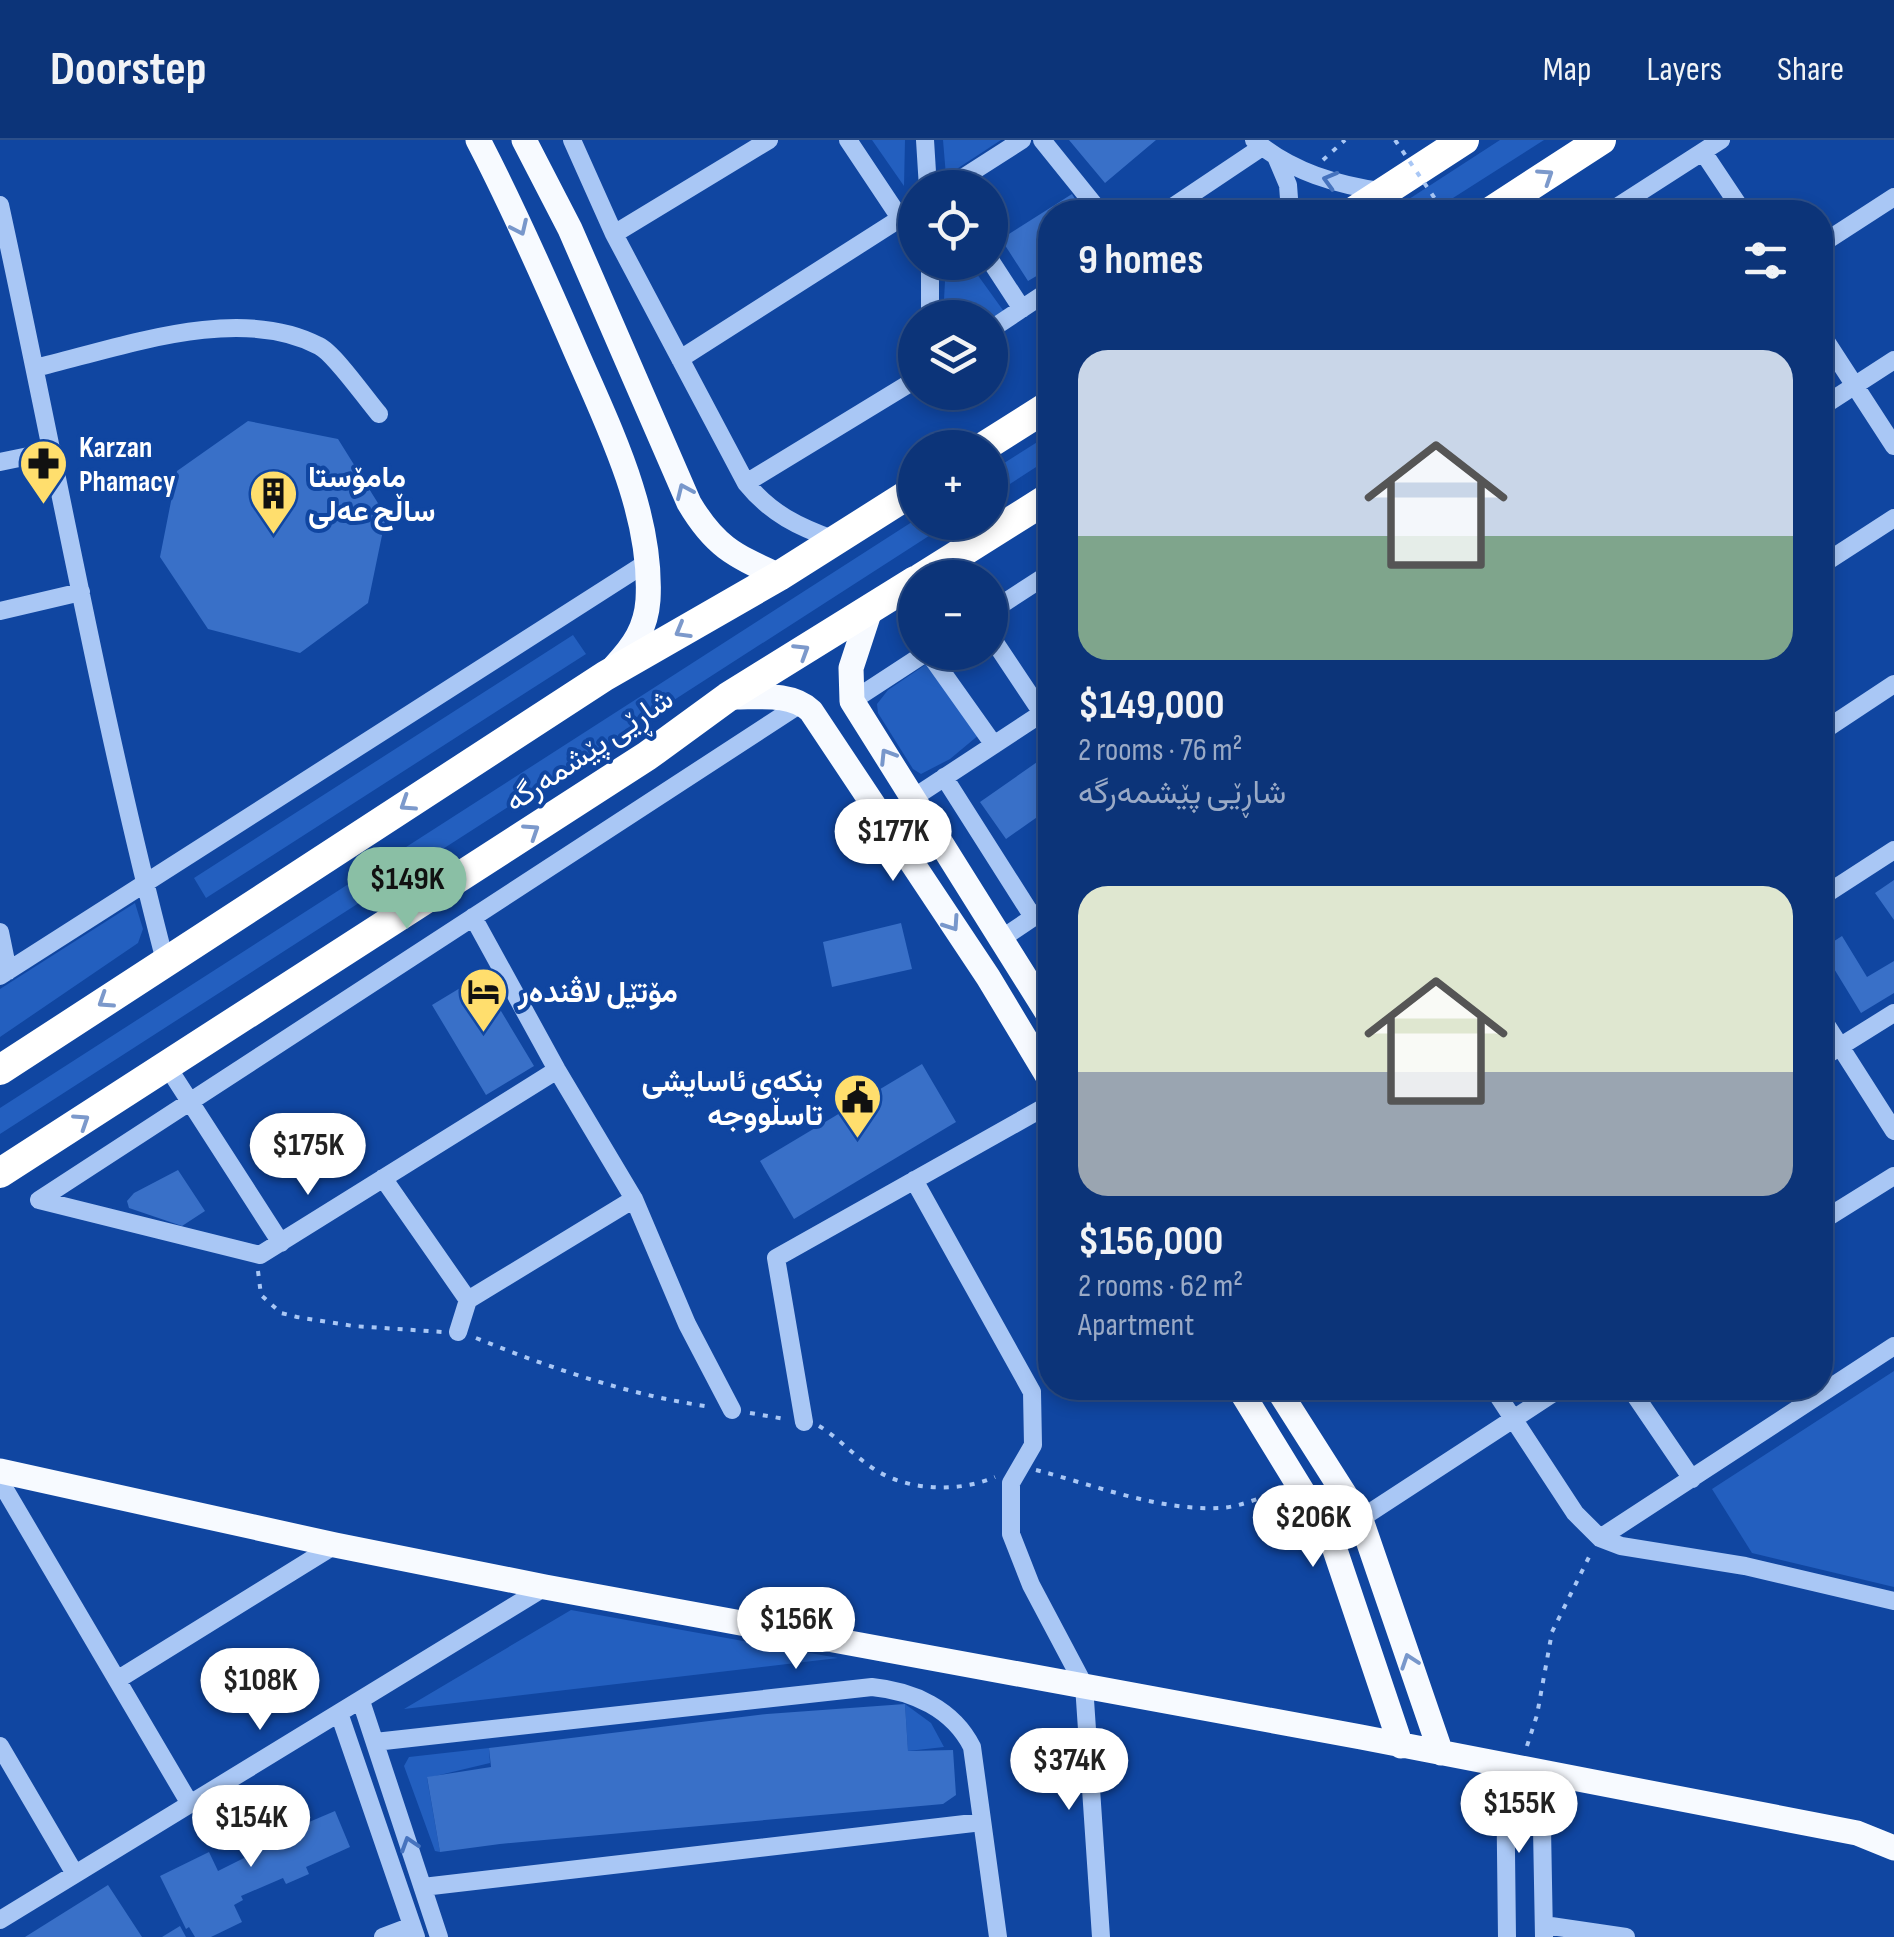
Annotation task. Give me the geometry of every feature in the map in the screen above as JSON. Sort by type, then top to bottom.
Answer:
[{"type":"highway","points":[[1373,200],[1464,140]]},
{"type":"highway","points":[[1509,200],[1602,140]]},
{"type":"highway","points":[[1008,432],[1038,413]]},
{"type":"highway","name":"شاڕێی پێشمەرگە","points":[[0,1070],[605,676],[779,576],[898,501]]},
{"type":"highway","name":"شاڕێی پێشمەرگە","points":[[949,560],[1038,504]]},
{"type":"highway","name":"شاڕێی پێشمەرگە","points":[[0,1173],[647,756],[728,697],[898,592]]},
{"type":"main road","points":[[605,676],[635,646],[642,628],[648,601],[641,521],[627,477],[558,310],[483,150],[524,140],[570,229],[697,518],[706,532],[730,552],[779,576]]},
{"type":"main road","points":[[870,610],[850,668],[852,701],[1038,998]]},
{"type":"main road","points":[[728,697],[786,698],[802,703],[816,716],[1038,1060]]},
{"type":"main road","points":[[1246,1400],[1331,1538],[1400,1746]]},
{"type":"main road","points":[[1293,1400],[1360,1520],[1441,1754]]},
{"type":"main road","points":[[1,1484],[1857,1833],[1894,1848]]},
{"type":"street","points":[[572,140],[614,234],[746,484],[788,522],[835,540]]},
{"type":"street","points":[[614,234],[769,140]]},
{"type":"street","points":[[848,140],[898,201]]},
{"type":"street","points":[[926,140],[927,170]]},
{"type":"street","points":[[976,170],[1022,140]]},
{"type":"street","points":[[1042,140],[1090,200]]},
{"type":"street","points":[[1627,200],[1721,140]]},
{"type":"street","points":[[1264,149],[1326,180],[1386,192]]},
{"type":"street","points":[[1184,200],[1264,149]]},
{"type":"street","points":[[1264,149],[1288,185],[1289,200]]},
{"type":"street","points":[[1703,152],[1734,200]]},
{"type":"street","points":[[1833,237],[1894,197]]},
{"type":"street","points":[[0,205],[144,882],[166,962]]},
{"type":"street","points":[[680,359],[898,219]]},
{"type":"street","points":[[1003,280],[1022,308]]},
{"type":"street","points":[[1008,318],[1038,298]]},
{"type":"street","points":[[35,368],[212,327],[257,327],[321,346],[380,414]]},
{"type":"street","points":[[1833,352],[1894,446]]},
{"type":"street","points":[[1833,400],[1894,360]]},
{"type":"street","points":[[746,484],[898,390]]},
{"type":"street","points":[[0,462],[53,452]]},
{"type":"street","points":[[1833,558],[1894,518]]},
{"type":"street","points":[[0,932],[4,974],[646,562]]},
{"type":"street","points":[[1008,601],[1038,582]]},
{"type":"street","points":[[0,610],[81,592]]},
{"type":"street","points":[[1008,660],[1038,702]]},
{"type":"street","points":[[852,701],[900,670]]},
{"type":"street","points":[[941,670],[994,745]]},
{"type":"street","points":[[1833,724],[1894,684]]},
{"type":"street","points":[[556,1070],[260,1255],[39,1200],[802,703]]},
{"type":"street","points":[[912,798],[1038,720]]},
{"type":"street","points":[[944,777],[1034,917]]},
{"type":"street","points":[[1833,890],[1894,850]]},
{"type":"street","points":[[1001,939],[1038,914]]},
{"type":"street","points":[[473,918],[556,1070],[634,1199],[688,1324],[732,1410]]},
{"type":"street","points":[[1833,1051],[1894,1012]]},
{"type":"street","points":[[1833,1035],[1894,1131]]},
{"type":"street","points":[[167,1066],[280,1243]]},
{"type":"street","points":[[804,1422],[776,1258],[1038,1111]]},
{"type":"street","points":[[1833,1214],[1894,1176]]},
{"type":"street","points":[[383,1178],[468,1300]]},
{"type":"street","points":[[914,1180],[1032,1392],[1033,1445],[1010,1483],[1011,1534],[1031,1584],[1084,1685],[1101,1937]]},
{"type":"street","points":[[458,1332],[468,1300],[634,1199]]},
{"type":"street","points":[[1833,1386],[1894,1346]]},
{"type":"street","points":[[1500,1400],[1582,1523],[1600,1538],[1622,1546],[1745,1566],[1894,1601]]},
{"type":"street","points":[[1331,1538],[1542,1400]]},
{"type":"street","points":[[1638,1400],[1692,1479]]},
{"type":"street","points":[[1600,1538],[1812,1400]]},
{"type":"street","points":[[1,1484],[190,1804]]},
{"type":"street","points":[[117,1680],[335,1546]]},
{"type":"street","points":[[0,1920],[545,1587]]},
{"type":"street","points":[[376,1742],[872,1687],[888,1689],[936,1707],[960,1726],[972,1746],[998,1937]]},
{"type":"street","points":[[361,1701],[439,1937]]},
{"type":"street","points":[[339,1713],[414,1932],[383,1937]]},
{"type":"street","points":[[0,1746],[76,1874]]},
{"type":"street","points":[[1522,1770],[1544,1931],[1626,1937]]},
{"type":"street","points":[[1506,1937],[1522,1770]]},
{"type":"street","points":[[423,1887],[982,1822]]},
{"type":"path","points":[[1324,159],[1346,140]]},
{"type":"path","points":[[1395,140],[1436,200]]},
{"type":"path","points":[[260,1255],[257,1280],[261,1295],[281,1314],[353,1326],[458,1332],[618,1389],[804,1422],[832,1434],[874,1468],[912,1485],[965,1484],[1021,1466],[1130,1494],[1222,1508],[1299,1486]]},
{"type":"path","points":[[1522,1770],[1552,1632],[1600,1538]]},
{"type":"shaded area","points":[[872,140],[905,140],[904,170],[898,170],[898,177]]},
{"type":"shaded area","points":[[943,140],[1001,140],[955,170],[946,170]]},
{"type":"shaded area","points":[[1500,140],[1544,140],[1450,200],[1408,200]]},
{"type":"shaded area","points":[[945,280],[981,280],[996,300],[944,300]]},
{"type":"shaded area","points":[[1038,442],[1038,466],[1008,485],[1008,461]]},
{"type":"shaded area","points":[[898,531],[898,540],[923,540],[0,1134],[0,1108]]},
{"type":"shaded area","points":[[573,635],[586,654],[206,898],[194,878]]},
{"type":"shaded area","points":[[918,670],[933,670],[980,734],[950,759],[921,774],[913,769],[878,713],[877,704],[888,690]]},
{"type":"shaded area","points":[[135,903],[143,929],[138,943],[0,1037],[0,989]]},
{"type":"shaded area","points":[[1894,1371],[1894,1587],[1752,1553],[1712,1489]]},
{"type":"shaded area","points":[[571,1610],[838,1658],[404,1709]]},
{"type":"shaded area","points":[[905,1704],[931,1723],[944,1747],[908,1751]]},
{"type":"shaded area","points":[[489,1748],[490,1763],[427,1778],[440,1852],[435,1851],[404,1766],[409,1757]]},
{"type":"building","points":[[1069,140],[1156,140],[1105,183]]},
{"type":"building","points":[[1038,216],[1038,275],[1028,281],[1008,250],[1008,235]]},
{"type":"building","name":"مامۆستا ساڵح عەلی","points":[[248,421],[338,439],[386,516],[368,603],[300,653],[208,629],[160,557],[177,471]]},
{"type":"building","points":[[1038,761],[1038,816],[1006,839],[980,802]]},
{"type":"building","points":[[1894,880],[1894,920],[1875,893]]},
{"type":"building","points":[[901,923],[912,969],[832,987],[823,942]]},
{"type":"building","points":[[1842,936],[1867,977],[1894,961],[1894,993],[1861,1013],[1833,967],[1833,942]]},
{"type":"building","name":"مۆتێل لاڤندەر","points":[[480,976],[534,1066],[486,1095],[432,1005]]},
{"type":"building","name":"بنکەی ئاسایشی تاسڵووجە","points":[[922,1064],[956,1122],[794,1219],[760,1161]]},
{"type":"building","points":[[178,1170],[205,1211],[182,1226],[129,1208],[127,1201],[134,1193]]},
{"type":"building","points":[[905,1704],[908,1751],[953,1750],[956,1795],[943,1804],[440,1852],[427,1777],[491,1767],[489,1748],[767,1714]]},
{"type":"building","points":[[295,1810],[302,1825],[335,1811],[350,1847],[306,1867],[309,1874],[286,1884],[283,1878],[241,1896],[243,1900],[234,1905],[242,1922],[211,1937],[195,1937],[189,1927],[186,1929],[160,1876],[209,1852],[218,1871],[250,1851],[243,1832]]},
{"type":"building","points":[[108,1885],[142,1937],[25,1937]]},
{"type":"building","points":[[180,1926],[186,1937],[162,1937]]},
{"type":"place","name":"Karzan Phamacy","points":[[44,506]]},
{"type":"place","name":"مامۆستا ساڵح عەلی","points":[[273,536]]},
{"type":"place","name":"مۆتێل لاڤندەر","points":[[483,1034]]},
{"type":"place","name":"بنکەی ئاسایشی تاسڵووجە","points":[[858,1140]]}]
